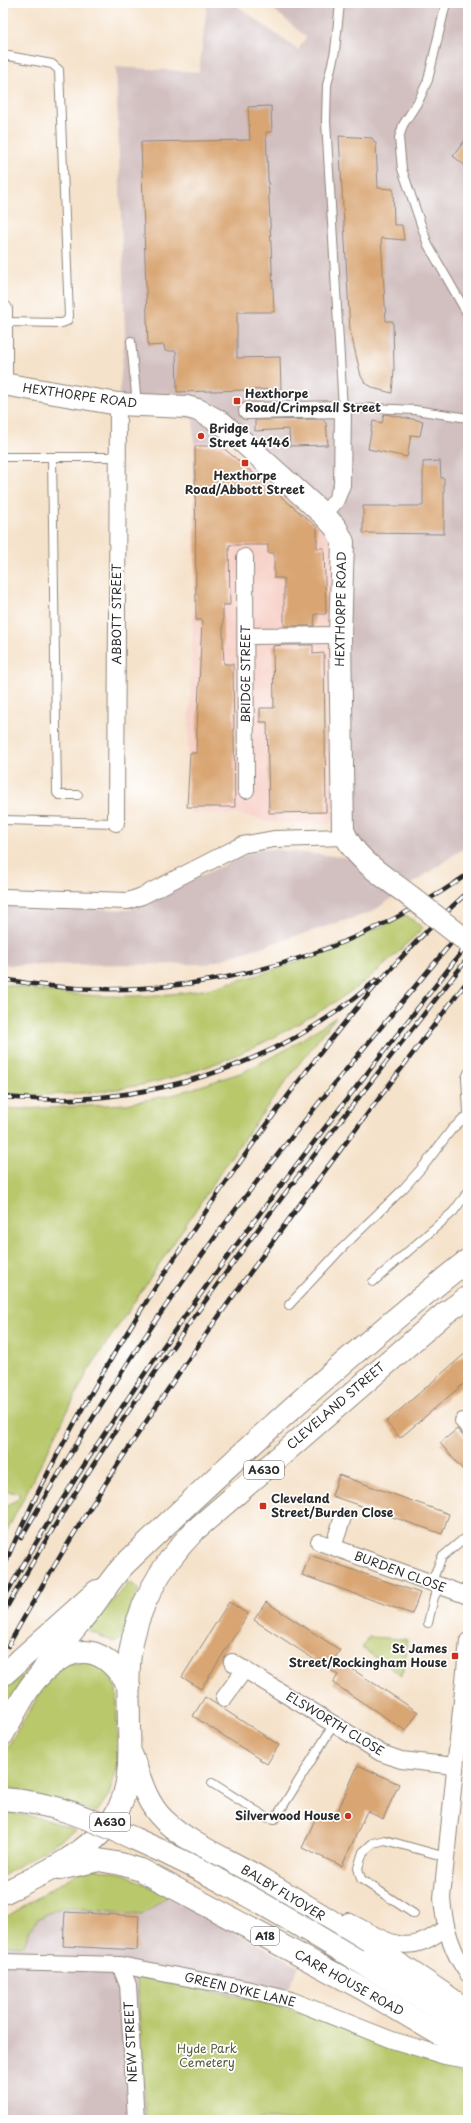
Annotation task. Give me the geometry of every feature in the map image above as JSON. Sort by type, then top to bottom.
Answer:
[{"type":"main road","name":"HEXTHORPE ROAD","points":[[3,384],[127,405],[187,408],[198,410],[222,423],[324,515],[336,528],[343,542],[340,635],[343,830],[348,843],[363,859],[468,942]]},
{"type":"main road","name":"A630","points":[[3,1675],[111,1578],[230,1463],[306,1395],[389,1322],[468,1260]]},
{"type":"main road","name":"CLEVELAND STREET","points":[[129,1687],[130,1655],[136,1625],[148,1594],[165,1565],[178,1547],[315,1424],[444,1314],[468,1297]]},
{"type":"main road","name":"A630","points":[[40,1675],[53,1653],[93,1606],[111,1578]]},
{"type":"main road","name":"BALBY FLYOVER","points":[[3,1734],[40,1675],[63,1657],[77,1652],[89,1651],[111,1662],[120,1671],[129,1687],[130,1749],[127,1778],[121,1804],[114,1818],[93,1840],[50,1871],[3,1893]]},
{"type":"main road","name":"BALBY FLYOVER","points":[[130,1749],[145,1794],[164,1820],[187,1837],[262,1879],[367,1944],[468,2010]]},
{"type":"main road","name":"BALBY FLYOVER","points":[[3,1799],[30,1801],[73,1812],[182,1860],[269,1907],[357,1960]]},
{"type":"main road","name":"CARR HOUSE ROAD","points":[[50,1871],[99,1860],[140,1870],[363,1989],[468,2051]]},
{"type":"main road","name":"CARR HOUSE ROAD","points":[[357,1960],[468,2026]]},
{"type":"street","points":[[3,384],[4,312]]},
{"type":"street","name":"ABBOTT STREET","points":[[116,823],[118,457],[127,405]]},
{"type":"street","points":[[247,411],[343,409],[342,485],[336,500],[324,515]]},
{"type":"street","name":"BRIDGE STREET","points":[[245,557],[246,790]]},
{"type":"street","points":[[246,636],[340,635]]},
{"type":"street","points":[[3,897],[128,901],[142,896],[242,845],[274,839],[346,837]]},
{"type":"street","name":"BURDEN CLOSE","points":[[343,1516],[326,1545],[468,1596]]},
{"type":"street","points":[[468,1641],[463,1725],[455,1766],[442,1898],[445,1928],[453,1949],[468,1974]]},
{"type":"street","name":"ELSWORTH CLOSE","points":[[224,1698],[238,1666],[381,1753],[401,1760],[455,1766]]},
{"type":"street","points":[[262,1879],[390,1942],[402,1946],[414,1945],[431,1939],[445,1928]]},
{"type":"street","name":"GREEN DYKE LANE","points":[[3,1962],[120,1965],[246,1989],[292,2000],[392,2040],[445,2056],[468,2060]]},
{"type":"street","name":"NEW STREET","points":[[120,1965],[128,1985],[136,2120]]},
{"type":"lane","points":[[340,3],[335,51],[327,85],[326,121],[343,409],[372,408],[441,412],[468,418]]},
{"type":"lane","points":[[446,3],[428,80],[419,100],[403,125],[399,138],[402,169],[428,245],[468,315]]},
{"type":"lane","points":[[3,55],[52,64],[59,70],[68,316],[67,321],[62,323],[4,312]]},
{"type":"lane","points":[[127,405],[131,341]]},
{"type":"lane","points":[[3,457],[118,457]]},
{"type":"lane","points":[[52,457],[57,793],[59,795],[78,795]]},
{"type":"lane","points":[[3,820],[116,823]]},
{"type":"lane","points":[[468,1073],[466,1078],[468,1111]]},
{"type":"lane","points":[[289,1306],[341,1249],[403,1189],[426,1163],[452,1128],[468,1115]]},
{"type":"lane","points":[[373,1282],[453,1212],[468,1192]]},
{"type":"lane","points":[[428,1623],[442,1557],[468,1535]]},
{"type":"lane","points":[[212,1783],[266,1817],[275,1819],[334,1724]]},
{"type":"lane","points":[[414,1914],[361,1879],[358,1868],[363,1852],[373,1843],[385,1840],[446,1857]]},
{"type":"shaded area","points":[[207,3],[233,3],[298,50],[306,37],[266,3],[468,3],[468,845],[372,912],[207,964],[3,964],[3,905],[129,910],[260,848],[352,858],[343,542],[233,441],[194,443],[193,419],[118,404],[125,335],[116,67],[199,72]]},
{"type":"shaded area","points":[[223,442],[333,539],[336,819],[329,824],[270,822],[242,815],[190,813],[186,803],[194,592],[194,443]]},
{"type":"shaded area","points":[[125,1874],[299,1966],[279,2007],[229,1994],[138,1976],[146,2120],[3,2120],[3,1919]]},
{"type":"green space","points":[[406,915],[423,928],[381,968],[340,999],[307,1019],[260,1044],[225,1060],[155,1082],[119,1089],[43,1095],[3,1094],[3,984],[51,992],[99,996],[148,996],[212,988],[274,970],[319,954]]},
{"type":"green space","points":[[336,1017],[295,1069],[235,1151],[88,1371],[5,1535],[3,1535],[3,1509],[19,1498],[19,1493],[3,1491],[3,1108],[22,1109],[126,1104],[176,1094],[243,1072],[287,1049]]},
{"type":"green space","points":[[130,1582],[139,1589],[120,1640],[114,1642],[89,1631],[89,1626]]},
{"type":"green space","points":[[369,1637],[407,1639],[402,1676],[362,1648]]},
{"type":"green space","points":[[90,1662],[109,1673],[116,1688],[117,1768],[109,1795],[97,1812],[18,1790],[3,1788],[3,1754],[50,1677],[67,1664]]},
{"type":"green space","points":[[30,1669],[3,1713],[3,1692]]},
{"type":"green space","points":[[3,1812],[41,1818],[76,1830],[3,1876]]},
{"type":"green space","points":[[94,1868],[125,1874],[168,1896],[142,1915],[62,1907],[39,1918],[29,1930],[24,1946],[3,1945],[3,1919],[79,1872]]},
{"type":"green space","name":"Hyde Park Cemetery","points":[[137,1976],[174,1985],[229,1994],[298,2012],[468,2076],[468,2120],[146,2120]]},
{"type":"building","points":[[271,106],[272,132],[266,132],[274,312],[237,312],[237,358],[280,357],[281,389],[177,392],[176,351],[165,351],[164,345],[148,346],[141,142],[250,140],[248,107]]},
{"type":"building","points":[[339,136],[372,138],[376,144],[378,188],[393,189],[394,225],[402,225],[404,240],[381,238],[386,321],[393,321],[394,371],[392,393],[376,389],[365,383],[361,376],[350,330]]},
{"type":"building","points":[[468,136],[468,168],[453,156]]},
{"type":"building","points":[[384,414],[423,421],[420,436],[411,435],[407,457],[368,449],[373,421],[382,423]]},
{"type":"building","points":[[322,419],[326,423],[328,445],[290,446],[289,429],[255,431],[255,420]]},
{"type":"building","points":[[195,446],[221,446],[317,527],[317,548],[324,548],[326,614],[315,614],[314,626],[284,626],[284,578],[274,578],[274,553],[268,553],[268,545],[229,545],[230,605],[223,605],[223,641],[224,664],[233,664],[235,807],[187,807],[190,753],[196,753],[202,620],[196,620]]},
{"type":"building","points":[[440,461],[441,478],[444,478],[444,534],[363,533],[363,506],[423,506],[423,462]]},
{"type":"building","points":[[313,645],[313,654],[324,653],[326,812],[269,813],[267,722],[260,722],[260,708],[274,708],[273,646]]},
{"type":"building","points":[[468,1351],[468,1380],[400,1438],[386,1422]]},
{"type":"building","points":[[457,1429],[468,1442],[468,1476],[440,1443]]},
{"type":"building","points":[[339,1475],[449,1514],[442,1534],[332,1496]]},
{"type":"building","points":[[310,1555],[420,1593],[412,1614],[302,1575]]},
{"type":"building","points":[[229,1602],[248,1614],[201,1689],[182,1677]]},
{"type":"building","points":[[266,1602],[340,1650],[335,1658],[418,1712],[406,1731],[333,1683],[338,1675],[254,1620]]},
{"type":"building","points":[[205,1697],[279,1745],[267,1764],[193,1716]]},
{"type":"building","name":"Silverwood House","points":[[358,1765],[399,1784],[383,1819],[367,1811],[342,1866],[302,1848],[318,1813],[334,1820]]},
{"type":"building","points":[[65,1912],[139,1916],[137,1950],[63,1946]]},
{"type":"railway","points":[[3,979],[63,987],[124,989],[185,984],[246,973],[305,956],[362,934],[416,906],[468,874]]},
{"type":"railway","points":[[3,1568],[26,1516],[78,1416],[106,1367],[197,1224],[283,1102],[340,1028],[401,957],[468,892]]},
{"type":"railway","points":[[21,1538],[130,1359],[202,1255],[299,1128],[468,923]]},
{"type":"railway","points":[[3,1600],[54,1513],[108,1428],[164,1345],[283,1183],[468,944]]},
{"type":"railway","points":[[3,1614],[54,1527],[108,1442],[164,1359],[283,1196],[468,958]]},
{"type":"railway","points":[[3,1097],[53,1099],[103,1097],[153,1089],[202,1077],[249,1060],[295,1038],[337,1011],[376,980]]},
{"type":"railway","points":[[8,1646],[59,1558],[112,1473],[168,1389],[286,1223],[468,980]]},
{"type":"railway","points":[[3,1434],[3,1464]]},
{"type":"place","name":"Hexthorpe Road/Crimpsall Street","points":[[237,401]]},
{"type":"place","name":"Bridge Street 44146","points":[[201,436]]},
{"type":"place","name":"Hexthorpe Road/Abbott Street","points":[[245,463]]},
{"type":"place","name":"Cleveland Street/Burden Close","points":[[263,1506]]},
{"type":"place","name":"St James Street/Rockingham House","points":[[455,1656]]},
{"type":"place","name":"Silverwood House","points":[[348,1816]]}]
